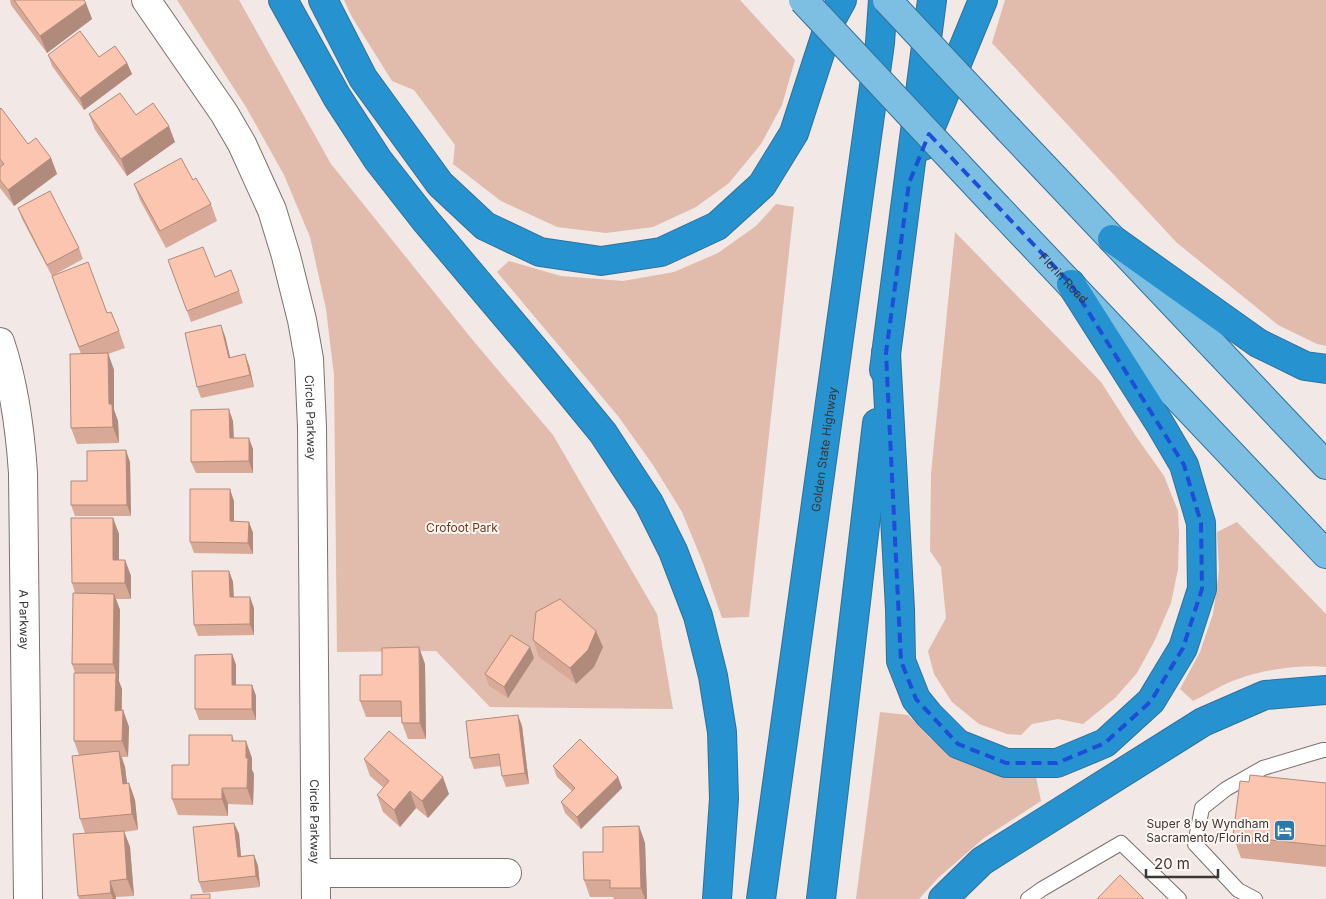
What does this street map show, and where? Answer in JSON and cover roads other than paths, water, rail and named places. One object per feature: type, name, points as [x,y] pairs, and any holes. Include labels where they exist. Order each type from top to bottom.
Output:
[{"type":"highway","points":[[283,0],[336,97],[378,160],[425,220],[603,433],[649,503],[673,551],[698,616],[713,676],[722,732],[724,799],[717,899]]},
{"type":"highway","points":[[323,0],[363,78],[440,184],[485,226],[540,252],[601,261],[661,252],[717,226],[762,185],[794,133],[830,22],[842,0]]},
{"type":"highway","name":"Golden State Highway","points":[[761,899],[885,0]]},
{"type":"highway","points":[[821,899],[869,487],[932,0]]},
{"type":"highway","points":[[909,182],[983,0]]},
{"type":"highway","points":[[1112,238],[1258,342],[1305,366],[1326,369]]},
{"type":"highway","points":[[886,354],[900,609],[901,661],[916,699],[958,744],[1006,763],[1057,763],[1105,743],[1151,701],[1184,648],[1202,589],[1202,523],[1184,465],[1072,284]]},
{"type":"highway","points":[[943,899],[982,860],[1203,722],[1265,694],[1326,690]]},
{"type":"main road","name":"Florin Road","points":[[803,0],[1326,554]]},
{"type":"main road","points":[[885,0],[1326,466]]},
{"type":"street","name":"Circle Parkway","points":[[146,0],[224,113],[242,144],[272,210],[302,320],[309,359],[312,428],[316,886],[507,873]]},
{"type":"street","name":"A Parkway","points":[[0,342],[13,388],[23,473],[28,899]]},
{"type":"lane","points":[[1255,899],[1238,890],[1195,844],[1202,808],[1226,789],[1263,768],[1326,750]]},
{"type":"lane","points":[[1028,899],[1121,843],[1179,899]]},
{"type":"place","name":"Super 8 by Wyndham Sacramento/Florin Rd","points":[[1285,830]]},
{"type":"park label","name":"Crofoot Park","points":[[462,527]]}]
